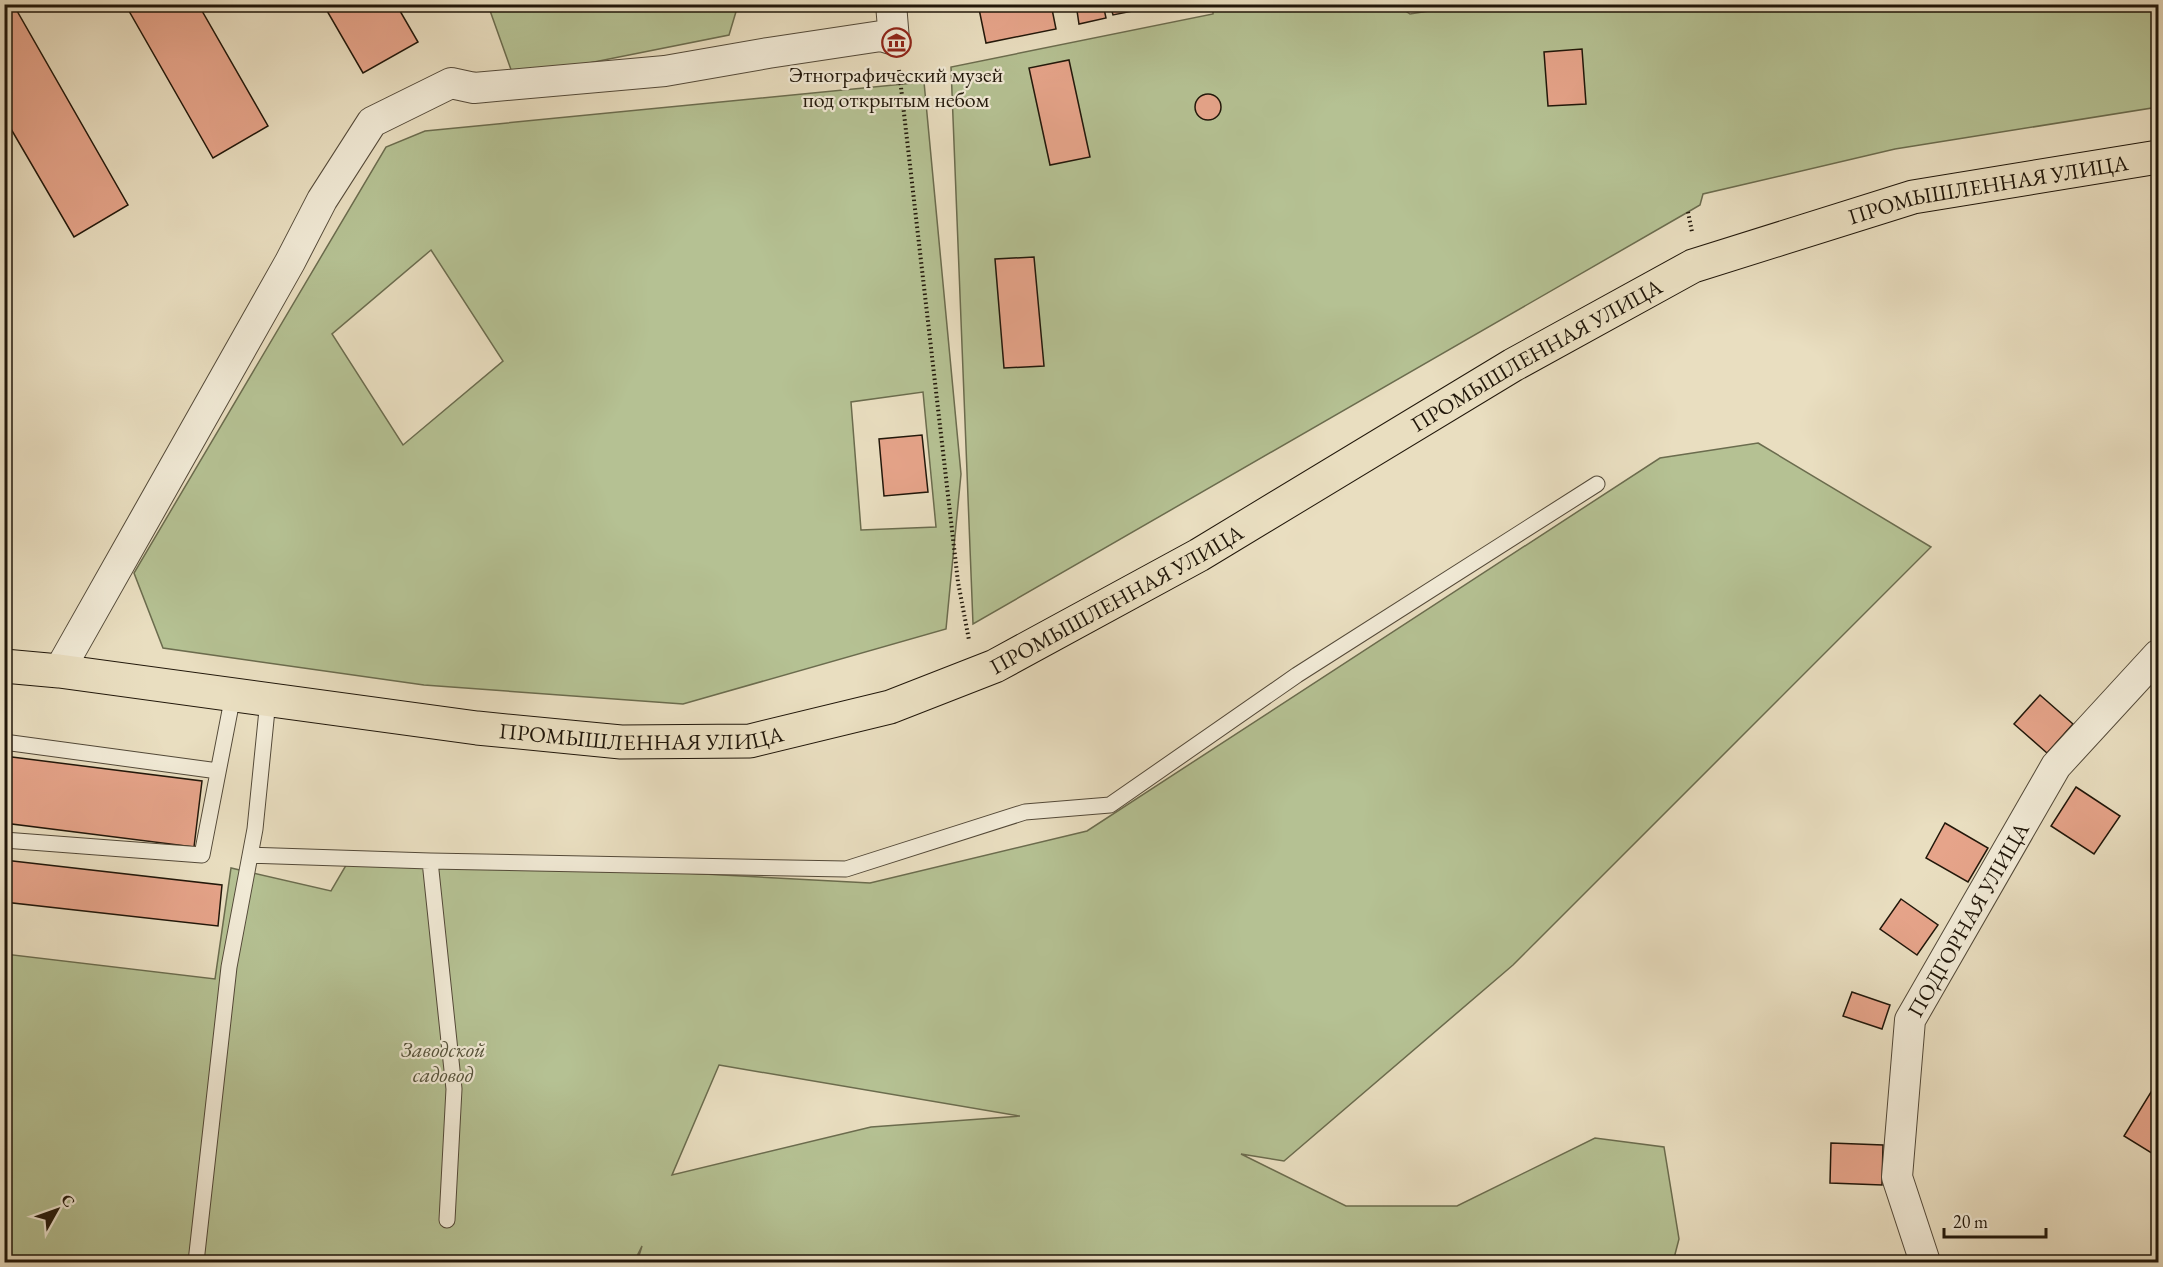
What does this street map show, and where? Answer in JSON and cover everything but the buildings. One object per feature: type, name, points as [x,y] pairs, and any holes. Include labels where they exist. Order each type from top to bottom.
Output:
[{"type":"main road","name":"ПРОМЫШЛЕННАЯ УЛИЦА","points":[[4,666],[59,671],[477,728],[621,742],[750,741],[891,707],[995,666],[1199,555],[1514,365],[1693,266],[1913,197],[2158,157]]},
{"type":"street","points":[[59,671],[284,272],[322,200],[372,122],[451,83],[474,88],[665,71],[768,52],[881,36],[894,40],[891,4]]},
{"type":"street","name":"ПОДГОРНАЯ УЛИЦА","points":[[1925,1263],[1898,1177],[1910,1020],[2056,766],[2158,655]]},
{"type":"lane","points":[[250,855],[846,869],[1024,812],[1110,805],[1297,675],[1597,484]]},
{"type":"lane","points":[[4,840],[202,855],[233,695]]},
{"type":"lane","points":[[196,1263],[229,967],[255,829],[268,700]]},
{"type":"lane","points":[[4,742],[219,771]]},
{"type":"lane","points":[[430,861],[454,1089],[447,1220]]},
{"type":"path","points":[[894,40],[904,105],[958,582],[975,673]]},
{"type":"path","points":[[1688,212],[1694,237]]},
{"type":"green space","points":[[1395,4],[1410,14],[1473,4],[2158,5],[2158,107],[1895,149],[1703,194],[1700,205],[973,624],[951,67],[1213,14],[1213,5]]},
{"type":"green space","points":[[488,5],[738,5],[729,35],[514,78]]},
{"type":"green space","points":[[924,82],[961,474],[946,629],[683,704],[424,685],[163,648],[134,573],[386,147],[425,131]],"holes":[[[431,250],[503,361],[403,445],[332,334]],[[923,392],[936,527],[861,530],[851,402]]]},
{"type":"green space","name":"Заводской садовод","points":[[1758,443],[1931,547],[1513,965],[1284,1161],[1241,1154],[1346,1206],[1457,1206],[1595,1138],[1664,1147],[1679,1239],[1673,1262],[637,1262],[642,1246],[634,1262],[5,1262],[5,954],[215,979],[231,868],[331,891],[352,855],[870,883],[1087,831],[1660,458]],"holes":[[[719,1065],[1020,1116],[871,1127],[672,1175]]]},
{"type":"place","name":"Этнографический музей под открытым небом","points":[[896,42]]}]
